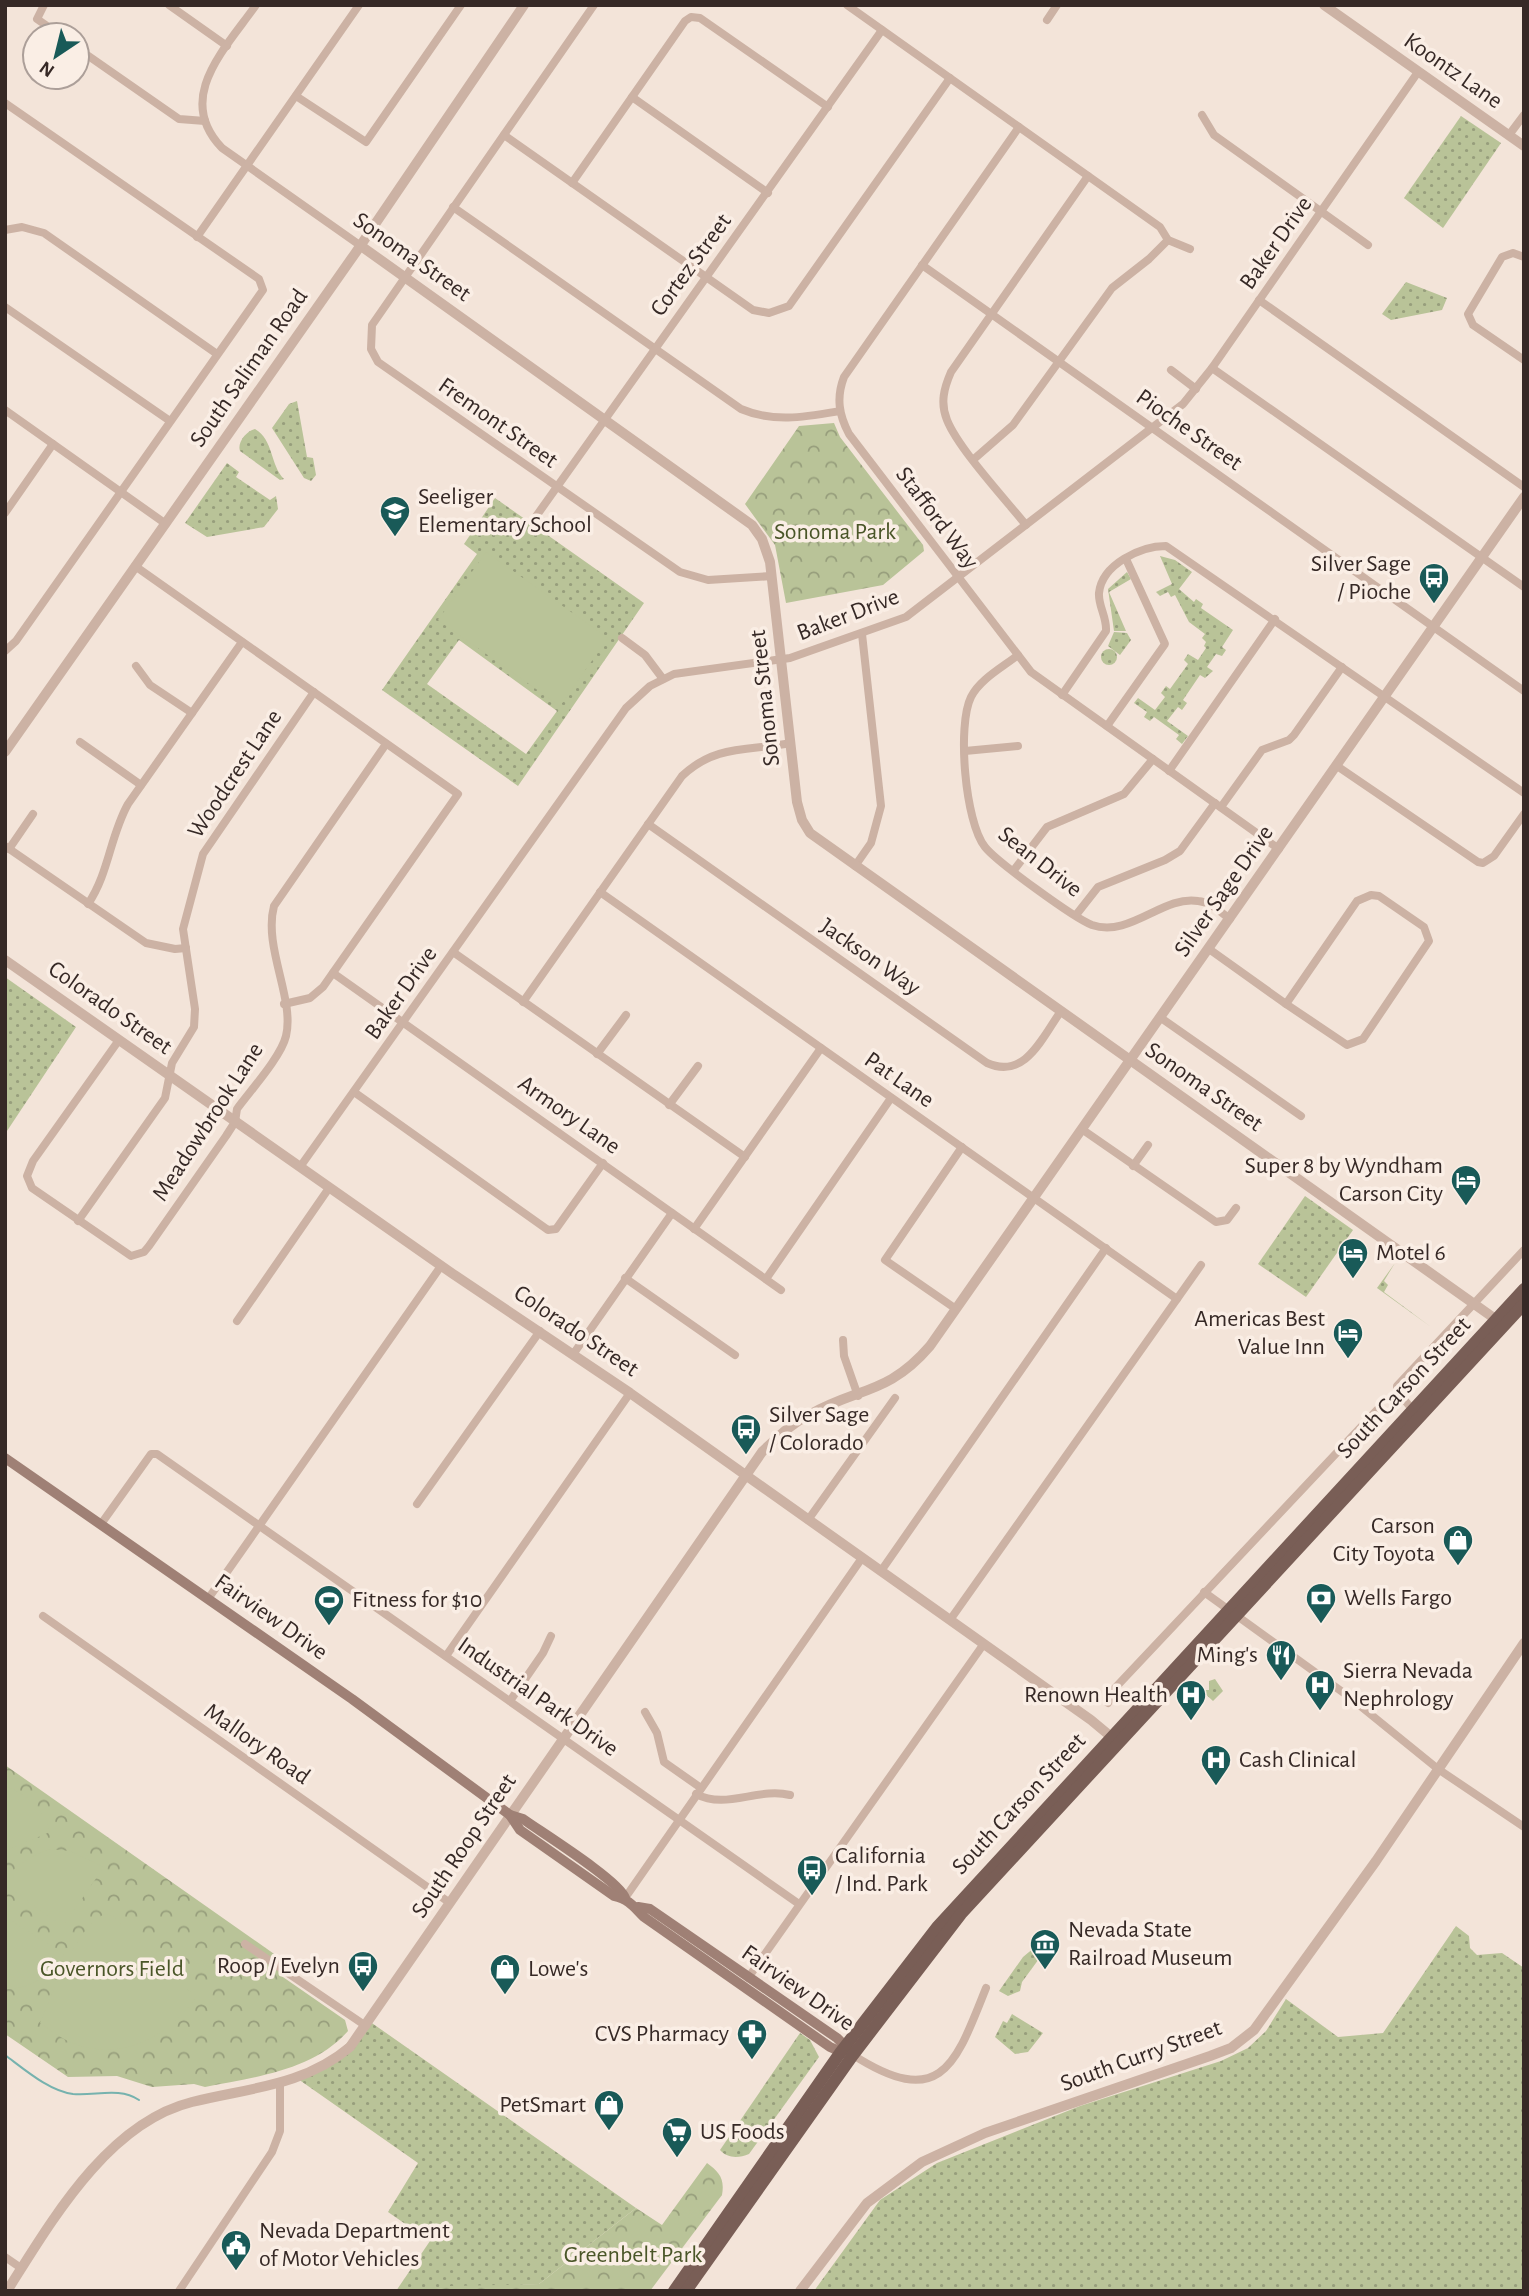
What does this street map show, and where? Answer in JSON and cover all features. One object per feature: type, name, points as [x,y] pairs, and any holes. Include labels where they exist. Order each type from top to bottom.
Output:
[{"type":"main road","name":"South Carson Street","points":[[671,2291],[684,2285],[846,2051],[961,1914],[1114,1740],[1500,1322],[1524,1289]]},
{"type":"main road","name":"South Carson Street","points":[[1500,1322],[1524,1304]]},
{"type":"main road","name":"Fairview Drive","points":[[5,1458],[510,1815],[523,1819],[606,1877],[619,1887],[625,1898],[638,1907],[644,1917],[846,2051]]},
{"type":"main road","name":"Fairview Drive","points":[[638,1907],[650,1909],[846,2051]]},
{"type":"street","points":[[39,21],[37,19],[44,5]]},
{"type":"street","points":[[169,5],[227,46]]},
{"type":"street","points":[[91,58],[179,119],[205,121],[202,90],[208,74],[256,5]]},
{"type":"street","points":[[197,237],[359,5]]},
{"type":"street","points":[[296,96],[366,142],[461,5]]},
{"type":"street","name":"South Saliman Road","points":[[5,752],[360,246],[524,5]]},
{"type":"street","points":[[405,277],[594,5]]},
{"type":"street","points":[[847,5],[1160,227],[1168,240],[1190,249]]},
{"type":"street","points":[[1047,20],[1057,5]]},
{"type":"street","name":"Koontz Lane","points":[[1329,7],[1524,146]]},
{"type":"street","points":[[572,183],[685,21],[697,16],[828,107]]},
{"type":"street","name":"Cortez Street","points":[[531,522],[882,30]]},
{"type":"street","name":"Baker Drive","points":[[300,1167],[626,708],[663,679],[696,669],[782,660],[906,617],[1153,428],[1196,389],[1212,368],[1418,72]]},
{"type":"street","points":[[504,135],[752,310],[769,313],[789,306],[950,78]]},
{"type":"street","points":[[632,97],[768,193]]},
{"type":"street","points":[[5,103],[259,279],[263,290],[16,641],[5,651]]},
{"type":"street","points":[[1202,115],[1214,135],[1368,245]]},
{"type":"street","points":[[1509,135],[1524,115]]},
{"type":"street","name":"Sonoma Street","points":[[205,121],[212,138],[247,166],[744,516],[762,538],[772,576],[802,820],[810,833],[1500,1322]]},
{"type":"street","points":[[453,207],[741,409],[758,417],[788,419],[840,411],[838,402],[844,377],[1019,127]]},
{"type":"street","points":[[1026,525],[947,420],[944,392],[951,372],[1088,176]]},
{"type":"street","points":[[5,230],[22,227],[44,233],[217,354]]},
{"type":"street","points":[[974,459],[1013,425],[1112,288],[1168,240]]},
{"type":"street","points":[[1524,257],[1510,253],[1502,257],[1470,306],[1468,317],[1473,325],[1524,360]]},
{"type":"street","name":"Pioche Street","points":[[922,265],[1524,691]]},
{"type":"street","name":"Fremont Street","points":[[405,277],[372,325],[369,336],[371,349],[378,362],[680,572],[708,580],[772,576]]},
{"type":"street","points":[[1259,300],[1524,487]]},
{"type":"street","points":[[5,307],[170,421]]},
{"type":"street","points":[[1212,368],[1524,587]]},
{"type":"street","points":[[1171,370],[1196,389]]},
{"type":"street","points":[[5,410],[166,524]]},
{"type":"street","name":"Stafford Way","points":[[840,411],[849,434],[1031,672],[1279,849]]},
{"type":"street","points":[[5,513],[53,444]]},
{"type":"street","name":"Silver Sage Drive","points":[[915,1363],[1083,1130],[1524,497]]},
{"type":"street","points":[[1062,695],[1104,636],[1107,622],[1100,600],[1104,577],[1126,559],[1150,546],[1166,546],[1524,793]]},
{"type":"street","points":[[1107,726],[1165,644],[1126,559]]},
{"type":"street","points":[[135,566],[458,794],[315,995],[284,1004]]},
{"type":"street","points":[[1169,771],[1275,620]]},
{"type":"street","points":[[855,866],[871,843],[881,806],[862,634]]},
{"type":"street","points":[[622,638],[645,655],[663,679]]},
{"type":"street","points":[[88,904],[101,884],[121,816],[242,642]]},
{"type":"street","name":"Sean Drive","points":[[1018,655],[979,686],[970,698],[965,717],[970,810],[984,847],[1076,915],[1097,926],[1118,927],[1191,900],[1207,903],[1230,919]]},
{"type":"street","points":[[136,666],[150,685],[192,713]]},
{"type":"street","points":[[1076,915],[1098,887],[1165,860],[1180,851],[1262,750],[1289,740],[1294,735],[1342,667]]},
{"type":"street","name":"Woodcrest Lane","points":[[78,1221],[165,1098],[172,1062],[191,1033],[196,1019],[184,922],[207,846],[314,692]]},
{"type":"street","points":[[80,742],[141,785]]},
{"type":"street","points":[[523,1002],[682,776],[706,757],[724,751],[791,743]]},
{"type":"street","name":"Meadowbrook Lane","points":[[78,1221],[124,1253],[139,1254],[149,1246],[235,1122],[237,1109],[286,1038],[284,1004],[271,928],[274,906],[386,744]]},
{"type":"street","points":[[965,751],[1018,746]]},
{"type":"street","points":[[1014,870],[1047,827],[1055,821],[1124,794],[1153,760]]},
{"type":"street","points":[[1337,765],[1473,860],[1483,863],[1494,856],[1524,814]]},
{"type":"street","points":[[33,814],[7,847],[146,943],[175,949],[186,948]]},
{"type":"street","name":"Jackson Way","points":[[648,824],[987,1063],[1006,1068],[1027,1060],[1060,1012]]},
{"type":"street","name":"Pat Lane","points":[[600,892],[1177,1299]]},
{"type":"street","points":[[1209,949],[1286,1003],[1342,1042],[1359,1043],[1427,947],[1428,934],[1424,928],[1379,896],[1364,896],[1286,1003]]},
{"type":"street","points":[[453,952],[745,1157]]},
{"type":"street","name":"Colorado Street","points":[[5,960],[441,1266],[573,1353],[950,1620],[1114,1740]]},
{"type":"street","name":"Armory Lane","points":[[333,973],[781,1290]]},
{"type":"street","points":[[597,1054],[626,1015]]},
{"type":"street","points":[[1161,1018],[1301,1116]]},
{"type":"street","points":[[78,1221],[32,1188],[27,1176],[33,1161],[119,1040]]},
{"type":"street","points":[[694,1229],[821,1048]]},
{"type":"street","points":[[669,1105],[698,1066]]},
{"type":"street","points":[[354,1093],[548,1230],[556,1229],[603,1163]]},
{"type":"street","points":[[766,1279],[891,1098]]},
{"type":"street","points":[[1083,1130],[1216,1222],[1227,1220],[1236,1208]]},
{"type":"street","points":[[1133,1166],[1148,1145]]},
{"type":"street","points":[[956,1309],[885,1260],[962,1147]]},
{"type":"street","points":[[237,1321],[329,1188]]},
{"type":"street","points":[[573,1353],[672,1213]]},
{"type":"street","points":[[881,1571],[1106,1248]]},
{"type":"street","points":[[1415,1414],[1397,1391],[1397,1386],[1524,1250]]},
{"type":"street","points":[[950,1620],[1201,1265]]},
{"type":"street","points":[[208,1599],[261,1527],[441,1266]]},
{"type":"street","points":[[625,1278],[735,1355]]},
{"type":"street","points":[[417,1504],[540,1331]]},
{"type":"street","points":[[843,1340],[844,1356],[859,1396]]},
{"type":"street","name":"South Roop Street","points":[[6,2291],[88,2174],[129,2133],[162,2113],[194,2101],[280,2084],[323,2067],[350,2047],[762,1452],[793,1423],[900,1376],[915,1363]]},
{"type":"street","points":[[446,1656],[629,1393]]},
{"type":"street","points":[[808,1520],[895,1398]]},
{"type":"street","points":[[1108,1703],[1115,1688],[1377,1410]]},
{"type":"street","name":"Industrial Park Drive","points":[[101,1524],[136,1473],[153,1454],[799,1904]]},
{"type":"street","points":[[625,1898],[862,1558]]},
{"type":"street","points":[[1204,1592],[1348,1696],[1438,1769],[1524,1826]]},
{"type":"street","name":"Mallory Road","points":[[43,1616],[450,1903]]},
{"type":"street","points":[[510,1701],[543,1653],[551,1636]]},
{"type":"street","name":"South Curry Street","points":[[800,2291],[867,2203],[922,2162],[985,2133],[1210,2056],[1241,2042],[1254,2030],[1376,1861],[1438,1769],[1520,1658],[1524,1643]]},
{"type":"street","points":[[748,1978],[983,1645]]},
{"type":"street","points":[[645,1712],[657,1733],[664,1762],[699,1791],[718,1801],[767,1793],[790,1795]]},
{"type":"street","points":[[245,1944],[366,2026]]},
{"type":"street","points":[[846,2051],[877,2071],[905,2080],[925,2078],[943,2070],[962,2049],[986,1988]]},
{"type":"street","points":[[179,2291],[272,2151],[280,2131],[280,2084]]},
{"type":"street","points":[[5,2257],[22,2268]]},
{"type":"green space","points":[[1461,116],[1501,143],[1443,228],[1404,198]]},
{"type":"green space","points":[[1406,282],[1447,298],[1442,310],[1391,320],[1382,314]]},
{"type":"green space","points":[[297,401],[307,457],[313,458],[316,475],[311,481],[304,478],[272,428],[289,404]]},
{"type":"green space","name":"Sonoma Park","points":[[834,423],[840,437],[923,545],[924,551],[883,585],[786,603],[775,545],[745,504],[799,426]]},
{"type":"green space","points":[[255,429],[266,439],[276,467],[284,479],[280,480],[240,451],[243,438]]},
{"type":"green space","points":[[227,463],[239,472],[236,477],[270,500],[276,496],[278,509],[264,527],[207,537],[185,523]]},
{"type":"green space","points":[[495,498],[644,603],[518,786],[382,690],[477,554],[464,544]],"holes":[[[459,640],[557,711],[526,754],[427,684]]]},
{"type":"green space","points":[[486,552],[608,638],[560,706],[438,620]]},
{"type":"green space","points":[[1160,556],[1175,560],[1192,572],[1179,589],[1194,602],[1196,599],[1203,604],[1201,608],[1233,630],[1222,647],[1226,650],[1222,656],[1216,654],[1207,667],[1213,671],[1205,678],[1200,675],[1183,700],[1187,703],[1182,710],[1178,707],[1167,721],[1188,736],[1182,744],[1176,739],[1179,735],[1154,717],[1150,721],[1144,717],[1147,712],[1134,703],[1138,698],[1155,710],[1165,697],[1161,693],[1166,686],[1170,689],[1188,664],[1184,660],[1188,654],[1198,660],[1206,648],[1206,642],[1202,638],[1205,634],[1189,622],[1175,595],[1171,597],[1168,592],[1160,596],[1156,592],[1172,584]]},
{"type":"green space","points":[[1127,572],[1131,579],[1109,592],[1126,631],[1114,631],[1108,589]]},
{"type":"green space","points":[[1114,632],[1127,633],[1131,640],[1120,655],[1108,646]]},
{"type":"green space","points":[[1109,649],[1115,651],[1115,663],[1109,665],[1103,663],[1101,657],[1103,651]]},
{"type":"green space","points":[[5,977],[76,1027],[5,1134]]},
{"type":"green space","points":[[1305,1196],[1353,1230],[1306,1297],[1258,1264]]},
{"type":"green space","points":[[1395,1263],[1384,1281],[1388,1285],[1384,1292],[1431,1327],[1377,1288]]},
{"type":"green space","points":[[1215,1679],[1223,1691],[1213,1701],[1201,1690],[1209,1690],[1209,1681]]},
{"type":"green space","name":"Governors Field","points":[[5,1765],[287,1963],[280,1975],[345,2020],[348,2031],[318,2055],[300,2064],[205,2087],[194,2084],[152,2087],[117,2076],[68,2077],[5,2034]]},
{"type":"green space","points":[[5,1786],[34,1803],[50,1832],[5,1851]]},
{"type":"green space","points":[[50,1849],[70,1851],[104,1867],[65,1923],[58,1923],[5,1885],[17,1867],[29,1858]]},
{"type":"green space","points":[[105,1914],[114,1917],[196,1997],[185,2011],[158,2034],[126,2048],[109,2050],[73,2043],[40,2023],[75,1946],[94,1921]]},
{"type":"green space","points":[[7,1918],[64,1954],[39,1980],[14,1989],[5,1989]]},
{"type":"green space","points":[[1456,1926],[1469,1936],[1470,1948],[1477,1955],[1502,1953],[1524,1968],[1524,2291],[814,2291],[880,2200],[937,2163],[1080,2106],[1221,2061],[1248,2048],[1266,2031],[1286,1999],[1338,2037],[1383,2033]]},
{"type":"green space","points":[[1053,1932],[1055,1937],[1022,1982],[1020,1991],[1008,1996],[999,1991],[1023,1957]]},
{"type":"green space","points":[[1012,2014],[1043,2033],[1028,2052],[1015,2054],[995,2037],[1003,2021],[1007,2023]]},
{"type":"green space","points":[[369,2021],[636,2208],[539,2284],[396,2291],[430,2241],[388,2212],[418,2163],[298,2079],[323,2067]]},
{"type":"green space","points":[[800,2033],[810,2040],[819,2057],[749,2154],[734,2157],[726,2155],[720,2150]]},
{"type":"green space","name":"Greenbelt Park","points":[[707,2163],[720,2176],[723,2184],[722,2195],[650,2291],[431,2291],[450,2286],[539,2284],[636,2208],[662,2225]]},
{"type":"waterway","points":[[5,2055],[55,2089],[73,2094],[123,2094],[139,2100]]},
{"type":"place","name":"Seeliger Elementary School","points":[[395,538]]},
{"type":"place","name":"Silver Sage / Pioche","points":[[1434,605]]},
{"type":"place","name":"Super 8 by Wyndham Carson City","points":[[1466,1207]]},
{"type":"place","name":"Motel 6","points":[[1353,1280]]},
{"type":"place","name":"Americas Best Value Inn","points":[[1348,1360]]},
{"type":"place","name":"Silver Sage / Colorado","points":[[746,1456]]},
{"type":"place","name":"Carson City Toyota","points":[[1458,1567]]},
{"type":"place","name":"Wells Fargo","points":[[1321,1625]]},
{"type":"place","name":"Fitness for $10","points":[[329,1627]]},
{"type":"place","name":"Ming's","points":[[1281,1682]]},
{"type":"place","name":"Sierra Nevada Nephrology","points":[[1320,1712]]},
{"type":"place","name":"Renown Health","points":[[1191,1722]]},
{"type":"place","name":"Cash Clinical","points":[[1216,1787]]},
{"type":"place","name":"California / Ind. Park","points":[[812,1897]]},
{"type":"place","name":"Nevada State Railroad Museum","points":[[1045,1971]]},
{"type":"place","name":"Roop / Evelyn","points":[[363,1993]]},
{"type":"place","name":"Lowe's","points":[[505,1996]]},
{"type":"place","name":"CVS Pharmacy","points":[[752,2061]]},
{"type":"place","name":"PetSmart","points":[[609,2132]]},
{"type":"place","name":"US Foods","points":[[677,2159]]},
{"type":"place","name":"Nevada Department of Motor Vehicles","points":[[236,2272]]}]
